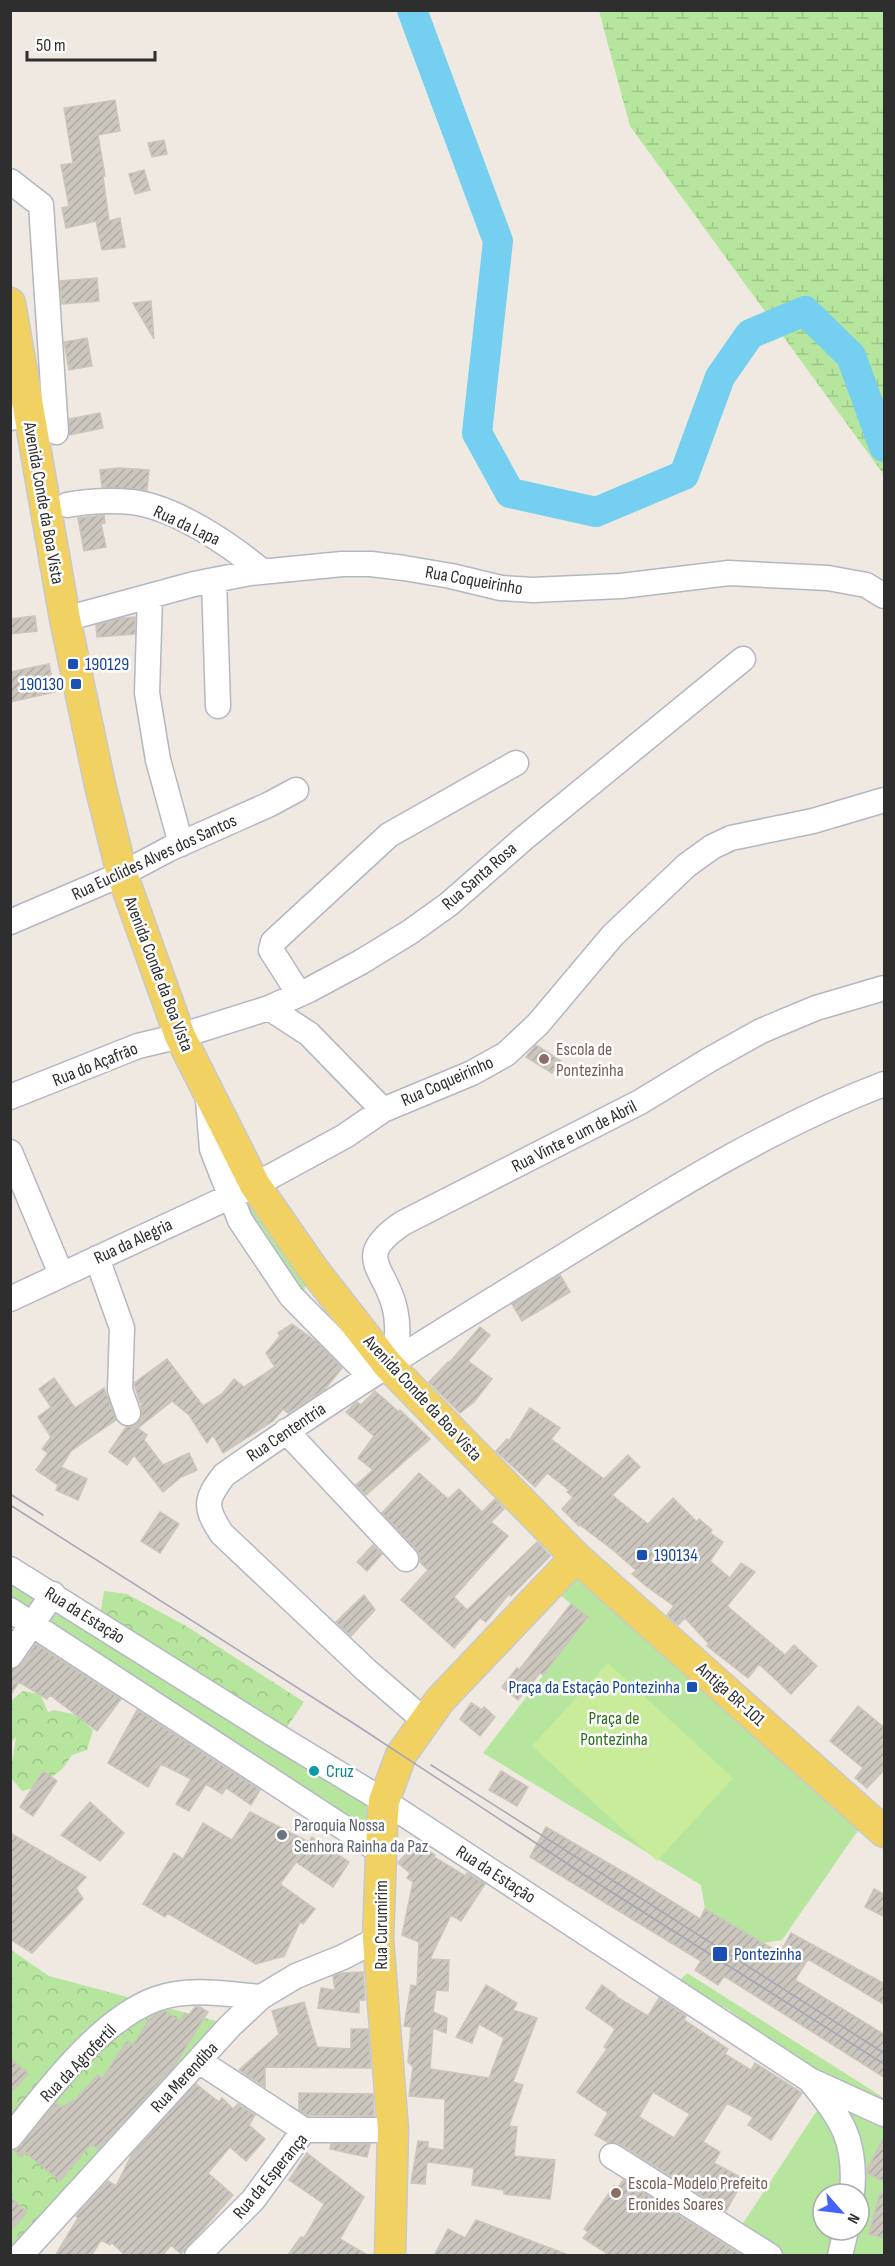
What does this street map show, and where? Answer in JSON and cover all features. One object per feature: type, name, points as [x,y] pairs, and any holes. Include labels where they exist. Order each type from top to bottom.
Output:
[{"type":"main road","name":"Avenida Conde da Boa Vista","points":[[10,303],[19,416],[47,510],[65,619],[100,785],[122,874],[180,1036],[207,1089],[242,1191],[326,1286],[385,1367],[576,1557]]},
{"type":"main road","name":"Rua Curumirim","points":[[384,2251],[393,2130],[378,1939],[384,1801],[401,1755],[440,1700],[576,1557]]},
{"type":"main road","name":"Antiga BR-101","points":[[576,1557],[885,1833]]},
{"type":"street","points":[[10,181],[41,205],[56,432]]},
{"type":"street","name":"Rua da Lapa","points":[[68,505],[97,500],[135,502],[172,514],[231,546],[262,571]]},
{"type":"street","name":"Rua Coqueirinho","points":[[65,619],[214,580],[262,571],[291,567],[370,564],[451,576],[501,588],[533,590],[621,585],[729,573],[828,578],[866,585],[885,596]]},
{"type":"street","points":[[214,580],[219,706]]},
{"type":"street","points":[[150,596],[147,693],[158,760],[181,844]]},
{"type":"street","name":"Rua Santa Rosa","points":[[180,1036],[269,1008],[390,944],[449,904],[523,839],[743,659]]},
{"type":"street","points":[[299,994],[271,950],[273,942],[389,835],[516,763]]},
{"type":"street","name":"Rua Euclides Alves dos Santos","points":[[10,922],[122,874],[296,790]]},
{"type":"street","name":"Rua Coqueirinho","points":[[242,1191],[345,1136],[383,1110],[472,1073],[506,1054],[522,1041],[550,1011],[613,935],[687,865],[712,847],[731,838],[813,820],[883,798]]},
{"type":"street","name":"Rua Vinte e um de Abril","points":[[385,1367],[398,1338],[395,1307],[378,1270],[375,1254],[380,1241],[390,1231],[640,1102],[761,1031],[816,1008],[885,988]]},
{"type":"street","points":[[269,1008],[309,1034],[383,1110]]},
{"type":"street","name":"Rua do Açafrão","points":[[10,1098],[138,1046],[180,1036]]},
{"type":"street","name":"Rua Cententria","points":[[425,1721],[366,1670],[222,1534],[210,1516],[207,1504],[213,1490],[224,1475],[286,1431],[385,1367],[697,1175],[838,1101],[885,1084]]},
{"type":"street","points":[[10,1152],[61,1274]]},
{"type":"street","points":[[242,1191],[240,1220],[291,1296],[385,1367]]},
{"type":"street","name":"Rua da Alegria","points":[[10,1299],[242,1191]]},
{"type":"street","points":[[97,1258],[122,1328],[120,1390],[128,1413]]},
{"type":"street","points":[[300,1305],[326,1286]]},
{"type":"street","points":[[286,1431],[406,1559]]},
{"type":"street","name":"Rua da Estação","points":[[10,1569],[384,1801],[810,2080],[838,2116],[849,2141],[853,2182]]},
{"type":"street","points":[[10,1656],[53,1594]]},
{"type":"street","points":[[10,1610],[381,1852]]},
{"type":"street","points":[[252,1766],[275,1735]]},
{"type":"street","name":"Rua Merendiba","points":[[25,2254],[199,2061],[261,1997],[296,1976],[343,1957],[378,1939]]},
{"type":"street","name":"Rua da Agrofertil","points":[[10,2137],[62,2074],[104,2032],[131,2011],[157,1998],[195,1992],[261,1997]]},
{"type":"street","points":[[199,2061],[304,2130]]},
{"type":"street","points":[[810,2080],[885,2114]]},
{"type":"street","name":"Rua da Esperança","points":[[197,2256],[253,2200],[304,2130],[393,2130]]},
{"type":"street","points":[[612,2156],[770,2256]]},
{"type":"green space","points":[[599,11],[884,11],[884,475],[630,126]]},
{"type":"green space","points":[[249,1200],[306,1285],[304,1290],[300,1291],[242,1205]]},
{"type":"green space","name":"Praça de Pontezinha","points":[[576,1575],[859,1829],[782,1940],[763,1943],[705,1909],[701,1885],[483,1753],[588,1618],[559,1594]]},
{"type":"green space","points":[[10,1576],[371,1803],[365,1840],[11,1602]]},
{"type":"green space","points":[[104,1591],[127,1594],[186,1626],[304,1702],[285,1730],[100,1617]]},
{"type":"green space","points":[[608,1663],[733,1778],[657,1861],[532,1746]]},
{"type":"green space","points":[[23,1691],[40,1694],[48,1712],[54,1710],[77,1715],[93,1730],[87,1750],[72,1755],[63,1768],[41,1786],[22,1791],[11,1778],[16,1737],[11,1743],[11,1701]]},
{"type":"green space","points":[[10,1949],[49,1976],[231,2025],[10,2255]]},
{"type":"green space","points":[[687,1973],[884,2098],[884,2255],[847,2255],[851,2242],[871,2242],[871,2182],[865,2182],[856,2130],[845,2102],[818,2077],[728,2009],[678,1982]]},
{"type":"green space","points":[[820,2106],[844,2150],[843,2182],[811,2182],[811,2242],[831,2242],[827,2255],[785,2255],[740,2228]]},
{"type":"building","points":[[115,100],[120,131],[98,135],[109,221],[120,218],[125,247],[102,250],[96,221],[66,228],[62,208],[69,206],[61,165],[73,163],[64,108]]},
{"type":"building","points":[[164,140],[167,154],[152,157],[148,143]]},
{"type":"building","points":[[144,170],[150,190],[135,194],[129,174]]},
{"type":"building","points":[[97,278],[99,301],[62,304],[60,281]]},
{"type":"building","points":[[151,301],[154,339],[133,303]]},
{"type":"building","points":[[87,338],[92,366],[69,370],[64,342]]},
{"type":"building","points":[[100,413],[103,428],[69,435],[69,419]]},
{"type":"building","points":[[119,468],[149,470],[147,490],[102,487],[100,470]]},
{"type":"building","points":[[104,515],[105,523],[101,524],[106,547],[84,551],[78,518]]},
{"type":"building","points":[[35,616],[37,631],[10,634],[10,619]]},
{"type":"building","points":[[135,617],[135,634],[97,637],[96,625]]},
{"type":"building","points":[[49,664],[55,692],[10,702],[10,672]]},
{"type":"building","name":"Escola de Pontezinha","points":[[536,1045],[561,1061],[552,1073],[526,1057]]},
{"type":"building","points":[[560,1275],[570,1292],[522,1321],[512,1304]]},
{"type":"building","points":[[292,1324],[317,1342],[342,1368],[325,1389],[288,1413],[283,1409],[273,1421],[223,1453],[213,1435],[207,1443],[189,1415],[172,1401],[138,1428],[147,1435],[144,1440],[163,1465],[189,1453],[197,1470],[181,1477],[163,1492],[134,1455],[127,1465],[109,1452],[126,1427],[138,1423],[142,1416],[141,1406],[145,1400],[140,1403],[134,1383],[167,1359],[203,1406],[222,1394],[234,1379],[244,1387],[275,1367],[266,1353],[280,1336],[278,1333]]},
{"type":"building","points":[[480,1327],[490,1335],[468,1361],[492,1379],[474,1402],[460,1413],[429,1382]]},
{"type":"building","points":[[54,1378],[75,1408],[104,1388],[116,1420],[71,1451],[61,1467],[87,1479],[78,1500],[56,1490],[58,1485],[36,1470],[48,1453],[42,1449],[51,1437],[38,1417],[51,1407],[39,1389]]},
{"type":"building","points":[[375,1391],[399,1412],[400,1410],[430,1439],[366,1495],[356,1485],[373,1470],[358,1458],[374,1436],[346,1412],[357,1402],[361,1405]]},
{"type":"building","points":[[530,1408],[560,1428],[551,1439],[604,1479],[628,1455],[640,1467],[612,1495],[648,1524],[673,1498],[697,1522],[699,1519],[712,1530],[710,1533],[723,1542],[710,1561],[730,1578],[741,1563],[755,1572],[727,1606],[785,1655],[794,1645],[817,1666],[791,1694],[759,1664],[748,1678],[707,1646],[709,1644],[685,1618],[678,1625],[667,1615],[674,1606],[632,1574],[636,1570],[579,1526],[562,1509],[573,1497],[567,1492],[569,1490],[547,1473],[535,1487],[496,1451],[507,1439],[509,1441]]},
{"type":"building","points":[[419,1473],[448,1499],[459,1489],[482,1512],[495,1499],[504,1509],[491,1522],[508,1536],[454,1597],[467,1610],[537,1542],[550,1556],[511,1596],[509,1594],[486,1622],[480,1618],[454,1648],[401,1600],[428,1570],[420,1562],[420,1555],[416,1549],[382,1513]]},
{"type":"building","points":[[160,1512],[179,1524],[160,1553],[141,1541]]},
{"type":"building","points":[[373,1545],[382,1554],[367,1571],[357,1562]]},
{"type":"building","points":[[364,1595],[375,1610],[351,1636],[336,1622]]},
{"type":"building","points":[[571,1604],[588,1617],[543,1675],[540,1673],[518,1700],[502,1687],[517,1668],[519,1670]]},
{"type":"building","points":[[36,1644],[121,1699],[97,1731],[50,1695],[47,1699],[19,1682],[10,1696],[10,1670],[21,1665]]},
{"type":"building","points":[[471,1703],[482,1710],[484,1707],[495,1717],[480,1736],[460,1719]]},
{"type":"building","points":[[858,1706],[885,1728],[885,1769],[867,1788],[855,1778],[863,1768],[830,1741]]},
{"type":"building","points":[[137,1710],[260,1790],[251,1805],[226,1788],[222,1794],[206,1784],[189,1811],[176,1804],[191,1779],[161,1764],[148,1787],[108,1763]]},
{"type":"building","points":[[43,1771],[57,1781],[33,1816],[20,1807]]},
{"type":"building","points":[[501,1771],[528,1787],[517,1806],[489,1790]]},
{"type":"building","points":[[90,1802],[124,1833],[100,1861],[61,1835]]},
{"type":"building","points":[[250,1812],[309,1842],[312,1837],[349,1862],[333,1887],[296,1862],[280,1884],[315,1909],[303,1924],[300,1922],[284,1956],[256,1964],[167,1913],[165,1917],[143,1904],[174,1853],[183,1859],[203,1823],[232,1840]]},
{"type":"building","points":[[546,1827],[700,1919],[705,1909],[780,1953],[791,1933],[885,1984],[885,2005],[808,1959],[795,1980],[885,2035],[885,2078],[724,1976],[718,1985],[695,1970],[701,1961],[530,1857]]},
{"type":"building","points":[[10,1833],[86,1877],[76,1888],[83,1899],[32,1953],[10,1939]]},
{"type":"building","points":[[416,1842],[435,1855],[434,1857],[465,1876],[467,1873],[485,1884],[461,1921],[451,1915],[430,1959],[449,1960],[448,1991],[436,1990],[433,2012],[447,2018],[446,2033],[433,2028],[430,2069],[489,2078],[504,2038],[479,2024],[472,2043],[456,2037],[486,1985],[517,2003],[513,2010],[537,2018],[513,2082],[523,2085],[509,2126],[517,2127],[514,2156],[555,2160],[550,2199],[504,2194],[504,2190],[472,2185],[474,2168],[427,2162],[425,2184],[411,2183],[418,2141],[428,2142],[428,2148],[444,2150],[445,2099],[409,2096],[413,2067],[408,2062],[411,2027],[404,2026],[411,1985],[417,1986],[419,1942],[402,1935],[413,1882],[407,1878],[410,1873],[398,1863]]},
{"type":"building","points":[[874,1889],[885,1895],[885,1917],[865,1907]]},
{"type":"building","points":[[363,1972],[365,2000],[359,2000],[359,2013],[318,2008],[321,1988],[335,1990],[333,1976],[341,1973]]},
{"type":"building","points":[[602,1985],[615,1996],[648,2016],[659,1998],[686,2016],[684,2020],[728,2049],[725,2054],[751,2070],[755,2063],[802,2093],[771,2140],[748,2125],[753,2117],[727,2103],[703,2142],[720,2152],[714,2163],[744,2179],[726,2211],[620,2144],[609,2143],[595,2135],[608,2113],[577,2092],[607,2049],[604,2047],[615,2029],[586,2008]],"holes":[[[653,2092],[690,2114],[674,2138],[639,2117]]]},
{"type":"building","points":[[304,2002],[317,2047],[351,2049],[351,2029],[368,2029],[371,2068],[265,2067],[265,2087],[239,2070],[279,2034],[272,2011]]},
{"type":"building","points":[[195,2007],[208,2012],[174,2066],[99,2148],[90,2145],[60,2181],[25,2152],[22,2157],[14,2150],[21,2146],[56,2103],[61,2107],[75,2100],[98,2075],[102,2079],[127,2041],[133,2045],[150,2018],[165,2011],[180,2021],[185,2013],[189,2015]]},
{"type":"building","points":[[10,2058],[28,2074],[10,2093]]},
{"type":"building","points":[[196,2084],[219,2102],[222,2098],[233,2109],[238,2104],[255,2115],[249,2125],[265,2139],[246,2161],[230,2147],[208,2173],[233,2195],[181,2254],[171,2245],[162,2256],[126,2256],[111,2242],[110,2245],[101,2240],[91,2256],[55,2256],[78,2218],[76,2216],[108,2181],[116,2186],[132,2154]]},
{"type":"building","points":[[299,2093],[373,2094],[374,2116],[307,2115],[299,2110]]},
{"type":"building","points":[[885,2135],[885,2182],[867,2173],[867,2170]]},
{"type":"building","points":[[331,2144],[370,2144],[367,2157],[330,2149]]},
{"type":"building","points":[[307,2153],[364,2197],[340,2239],[369,2256],[287,2256],[301,2237],[304,2238],[324,2204],[289,2180]]},
{"type":"building","name":"Escola-Modelo Prefeito Eronides Soares","points":[[623,2180],[743,2256],[611,2256],[583,2238],[588,2232],[584,2229],[614,2186],[618,2188]]},
{"type":"building","points":[[880,2193],[885,2194],[885,2238],[871,2234]]},
{"type":"building","points":[[10,2197],[27,2212],[10,2231]]},
{"type":"building","points":[[476,2220],[566,2254],[566,2256],[434,2256],[448,2229],[465,2238]]},
{"type":"waterway","points":[[412,10],[498,241],[477,433],[510,493],[596,512],[684,475],[720,377],[750,334],[805,311],[851,356],[884,447]]},
{"type":"tram line","points":[[10,1494],[43,1515]]},
{"type":"tram line","points":[[10,1505],[353,1723],[583,1874],[884,2064]]},
{"type":"tram line","points":[[431,1765],[884,2053]]},
{"type":"place","name":"190129","points":[[73,664]]},
{"type":"place","name":"190130","points":[[76,684]]},
{"type":"place","name":"Escola de Pontezinha","points":[[544,1059]]},
{"type":"place","name":"190134","points":[[642,1555]]},
{"type":"place","name":"Praça da Estação Pontezinha","points":[[692,1687]]},
{"type":"place","name":"Cruz","points":[[314,1771]]},
{"type":"place","name":"Paroquia Nossa Senhora Rainha da Paz","points":[[282,1835]]},
{"type":"place","name":"Pontezinha","points":[[720,1954]]},
{"type":"place","name":"Escola-Modelo Prefeito Eronides Soares","points":[[616,2193]]}]
